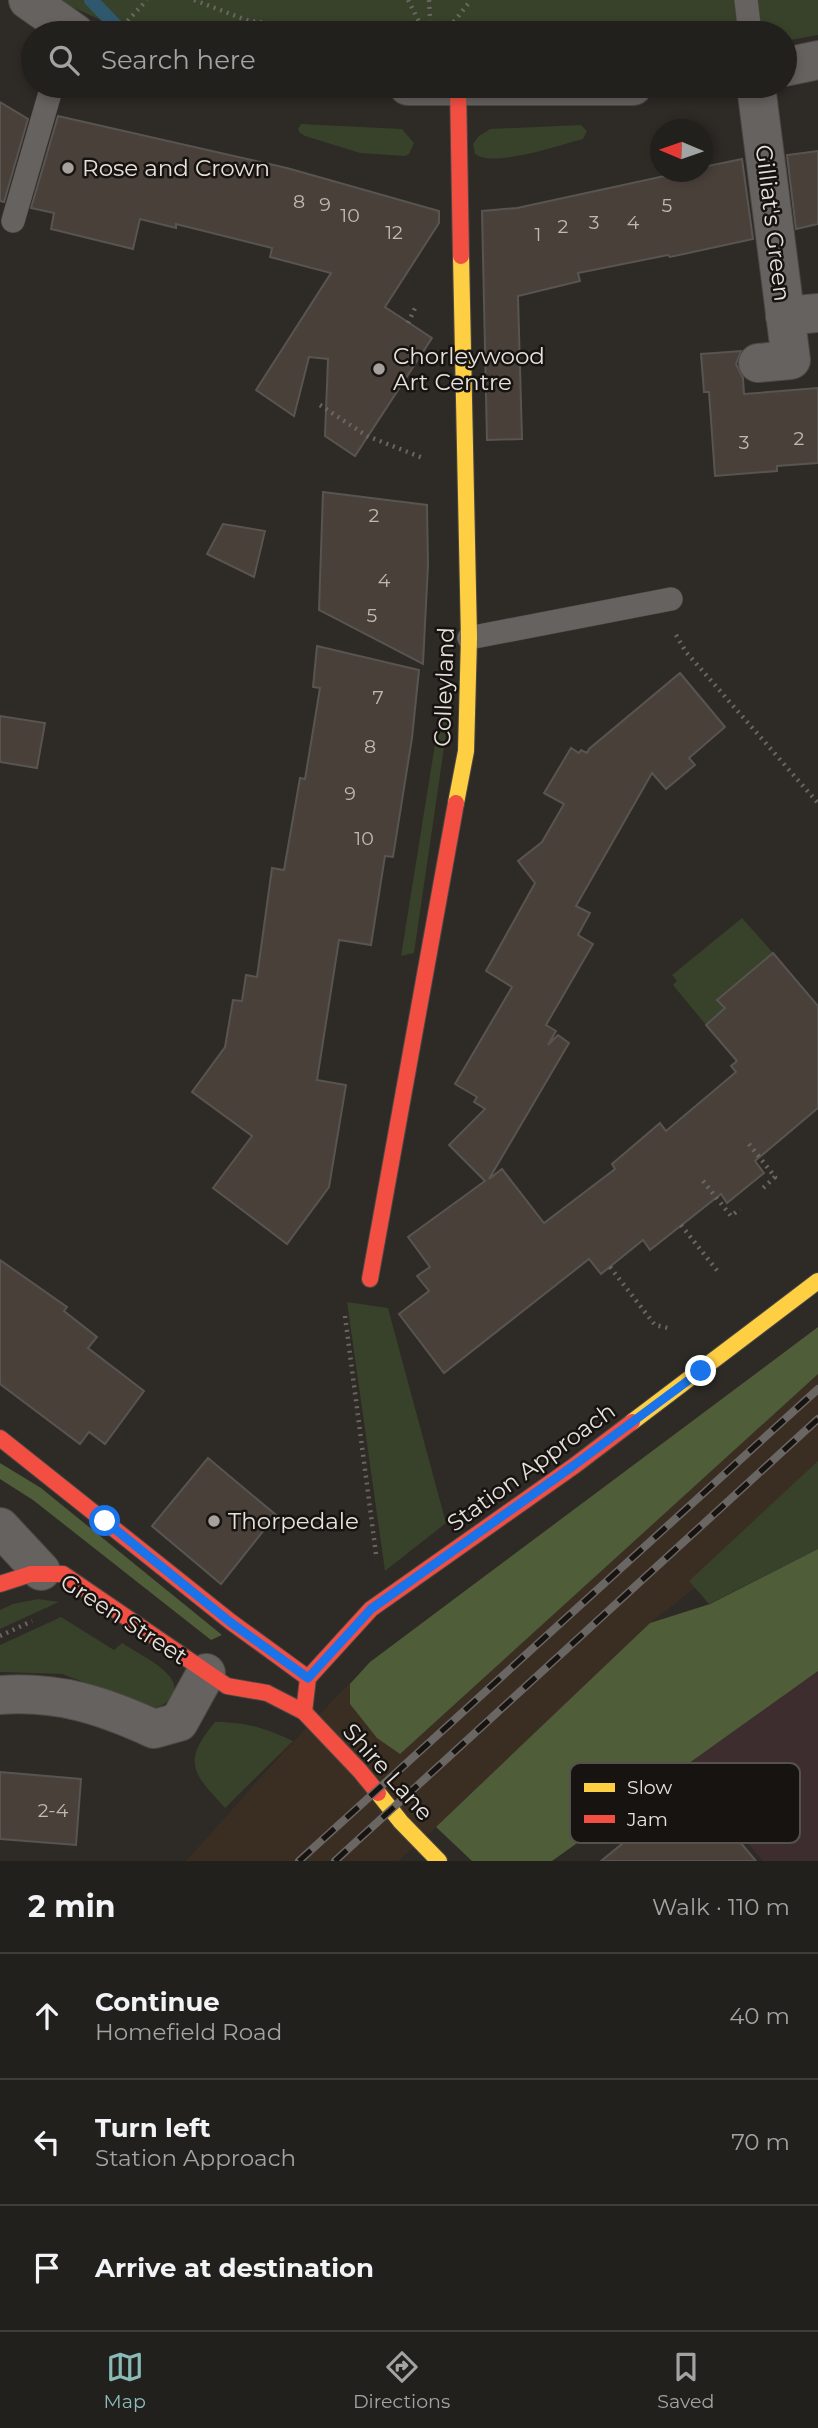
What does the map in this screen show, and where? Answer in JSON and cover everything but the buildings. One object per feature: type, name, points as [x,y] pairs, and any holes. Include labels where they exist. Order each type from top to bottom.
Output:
[{"type":"street","points":[[28,0],[55,21]]},
{"type":"street","points":[[797,64],[818,60]]},
{"type":"street","name":"Colleyland","points":[[370,1279],[466,751],[470,638],[458,98]]},
{"type":"street","name":"Gilliat's Green","points":[[758,98],[801,314],[775,362]]},
{"type":"street","name":"Station Approach","points":[[308,1678],[371,1609],[584,1458],[818,1281]]},
{"type":"street","points":[[0,1438],[230,1622],[308,1678],[304,1712]]},
{"type":"street","points":[[0,1527],[41,1572]]},
{"type":"street","name":"Green Street","points":[[0,1584],[16,1577],[41,1572],[63,1574],[206,1674],[228,1686],[267,1693],[304,1712]]},
{"type":"street","name":"Green Street","points":[[0,1695],[29,1693],[76,1700],[114,1710],[154,1729],[179,1722],[206,1674]]},
{"type":"street","name":"Shire Lane","points":[[304,1712],[439,1861]]},
{"type":"lane","points":[[746,0],[749,21]]},
{"type":"lane","points":[[13,221],[49,98]]},
{"type":"lane","points":[[470,638],[671,599]]},
{"type":"path","points":[[126,21],[147,0]]},
{"type":"path","points":[[194,0],[249,21]]},
{"type":"path","points":[[408,0],[419,21]]},
{"type":"path","points":[[429,0],[430,21]]},
{"type":"path","points":[[454,21],[471,0]]},
{"type":"path","points":[[320,405],[367,436],[428,460],[466,463]]},
{"type":"path","points":[[676,634],[686,652],[818,803]]},
{"type":"path","points":[[749,1144],[775,1177],[762,1189]]},
{"type":"path","points":[[703,1181],[731,1216],[740,1209]]},
{"type":"path","points":[[681,1225],[719,1273]]},
{"type":"path","points":[[610,1267],[655,1325],[668,1328]]},
{"type":"path","points":[[370,1279],[345,1314],[377,1566]]},
{"type":"shaded area","points":[[818,1327],[818,1549],[695,1588],[650,1623],[463,1804],[398,1861],[186,1861],[289,1746],[370,1662]]},
{"type":"shaded area","points":[[818,1671],[818,1861],[763,1861],[748,1843],[800,1843],[800,1763],[686,1763]]},
{"type":"green space","points":[[57,0],[818,0],[818,35],[797,39],[797,21],[103,21]]},
{"type":"green space","points":[[301,124],[402,129],[414,143],[409,154],[405,156],[360,153],[305,136],[298,129]]},
{"type":"green space","points":[[581,125],[587,131],[583,139],[544,150],[497,158],[484,158],[475,154],[473,144],[490,129]]},
{"type":"green space","points":[[443,694],[451,700],[414,953],[401,956]]},
{"type":"green space","points":[[742,918],[773,953],[718,1000],[725,1008],[706,1025],[673,985],[677,981],[672,975]]},
{"type":"green space","points":[[347,1302],[388,1308],[446,1523],[385,1571]]},
{"type":"green space","points":[[818,1327],[818,1374],[400,1754],[377,1738],[350,1704],[350,1684],[370,1662]]},
{"type":"green space","points":[[818,1461],[818,1549],[709,1604],[689,1581]]},
{"type":"green space","points":[[0,1463],[41,1488],[222,1635],[211,1640],[33,1500],[0,1479]]},
{"type":"green space","points":[[818,1549],[818,1671],[689,1763],[570,1763],[570,1843],[577,1843],[552,1861],[472,1861],[436,1827],[650,1623],[710,1604]]},
{"type":"green space","points":[[38,1599],[59,1602],[0,1629],[0,1610],[13,1604]]},
{"type":"green space","points":[[61,1617],[114,1650],[122,1643],[158,1666],[167,1673],[175,1688],[170,1699],[153,1708],[62,1674],[0,1672],[0,1645]]},
{"type":"green space","points":[[215,1722],[255,1727],[293,1741],[225,1808],[205,1786],[195,1767],[198,1748]]},
{"type":"waterway","points":[[91,0],[111,21]]},
{"type":"railway","points":[[299,1861],[818,1389]]},
{"type":"railway","points":[[335,1861],[818,1419]]},
{"type":"traffic: slow","points":[[456,803],[466,751],[469,638],[461,256]]},
{"type":"traffic: slow","points":[[632,1422],[818,1281]]},
{"type":"traffic: slow","points":[[378,1793],[401,1822],[439,1861]]},
{"type":"traffic: jam","points":[[458,98],[461,256]]},
{"type":"traffic: jam","points":[[370,1279],[456,803]]},
{"type":"traffic: jam","points":[[304,1712],[308,1678],[371,1609],[632,1422]]},
{"type":"traffic: jam","points":[[0,1438],[231,1622],[308,1678]]},
{"type":"traffic: jam","points":[[0,1584],[31,1574],[63,1574],[227,1686],[267,1693],[304,1712],[378,1793]]},
{"type":"place","name":"Rose and Crown","points":[[68,168]]},
{"type":"place","name":"Chorleywood Art Centre","points":[[379,369]]},
{"type":"place","name":"Thorpedale","points":[[214,1521]]},
{"type":"route","points":[[105,1521],[230,1622],[308,1678],[371,1609],[573,1466],[701,1371]]}]
